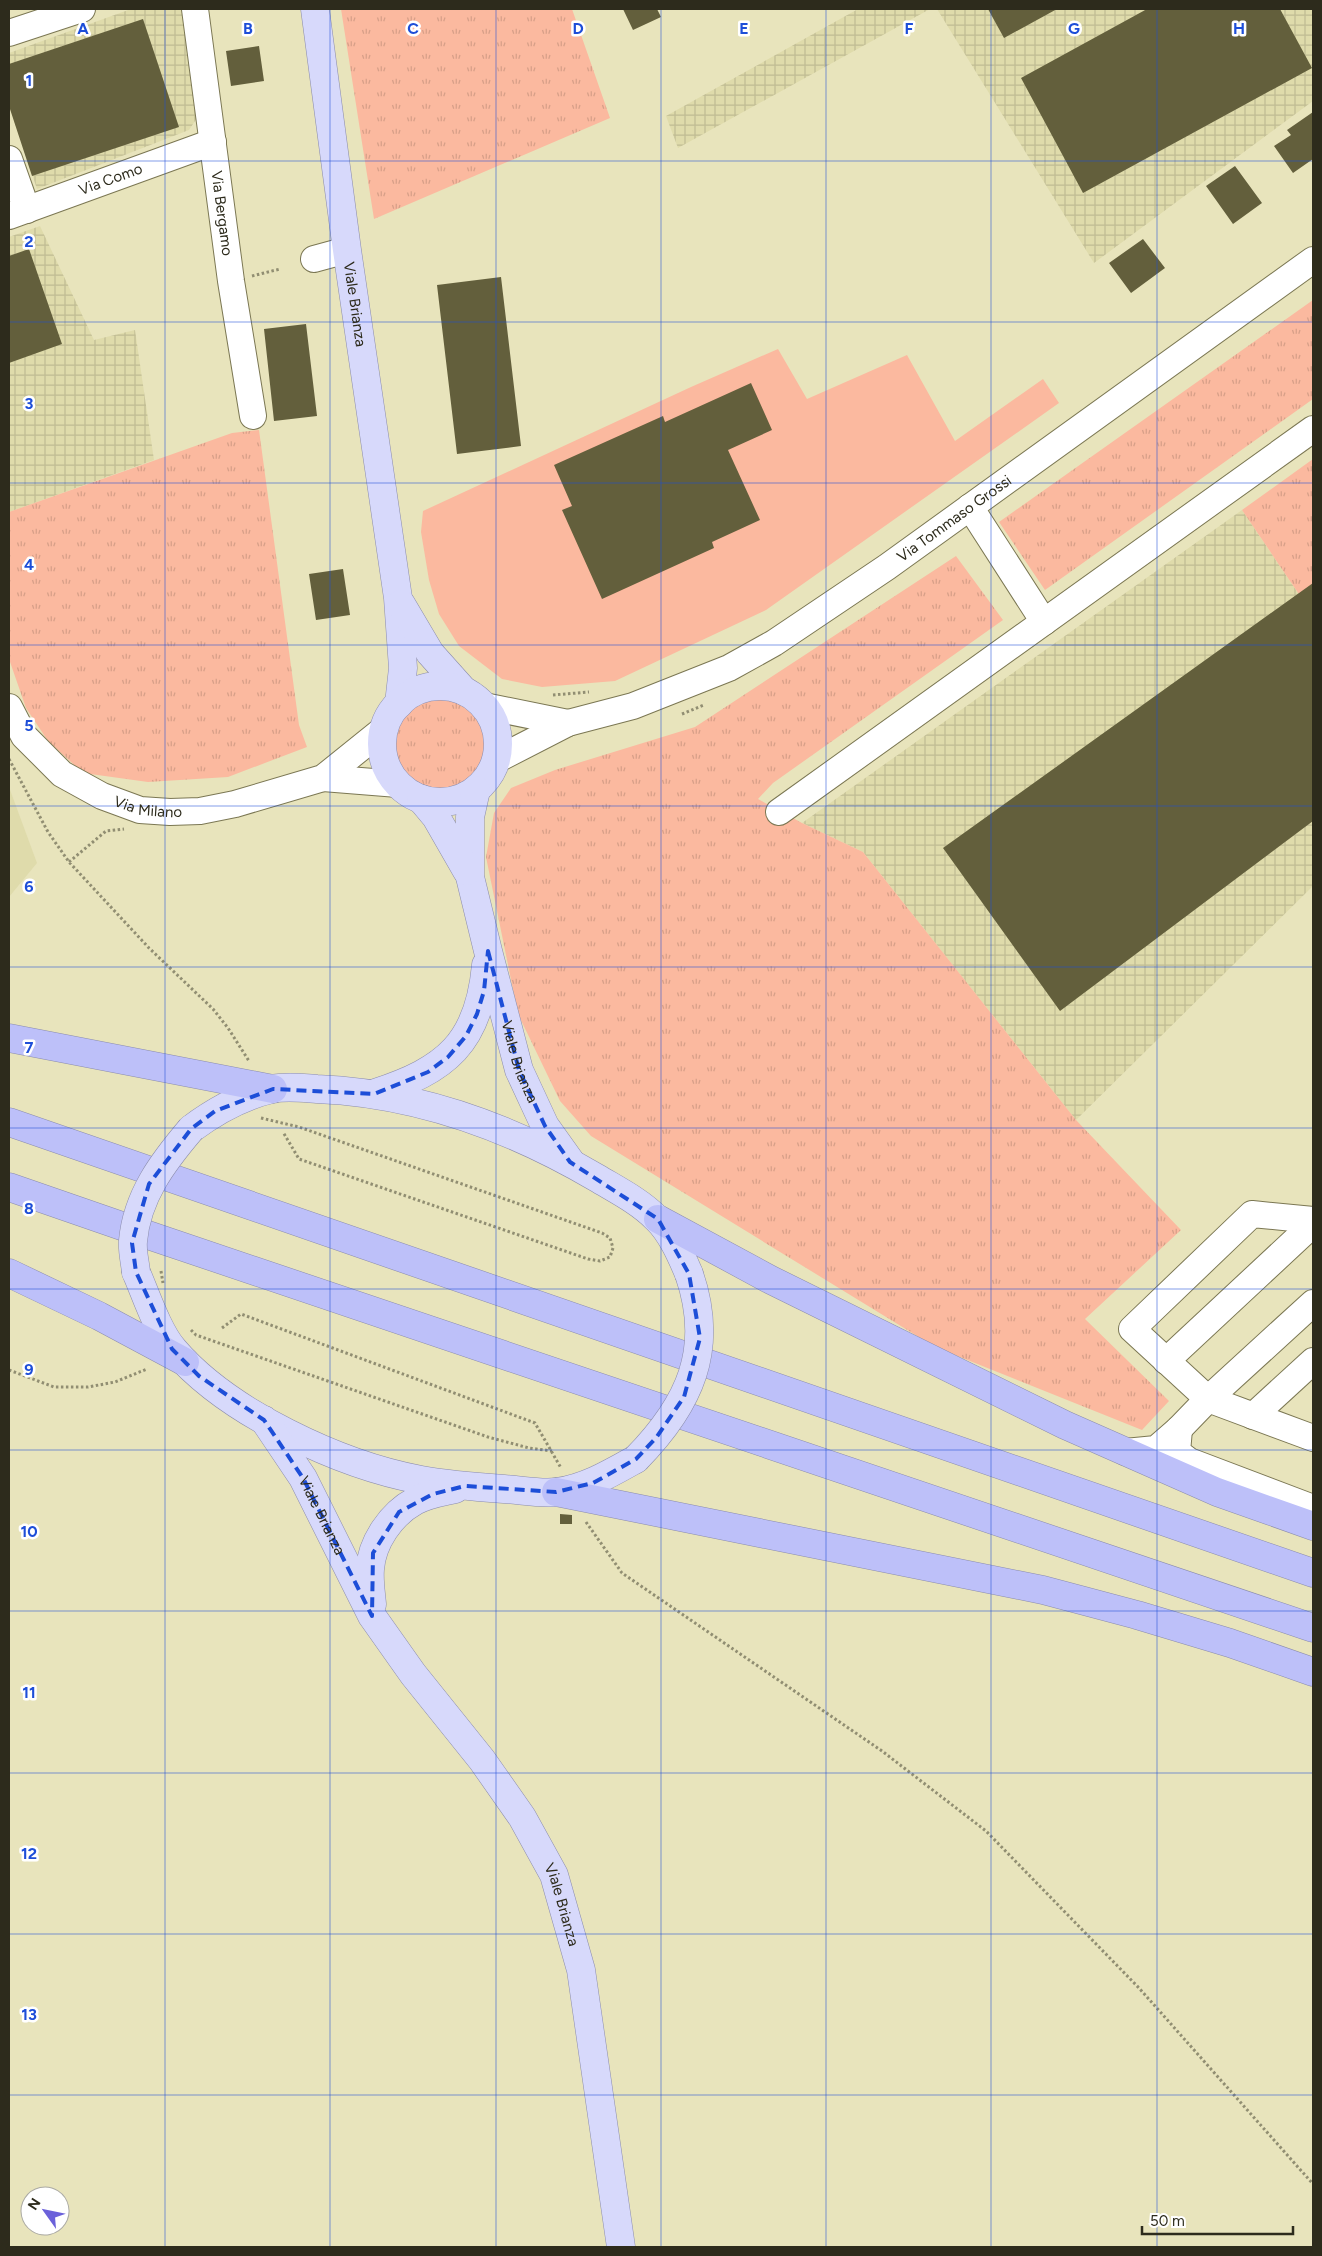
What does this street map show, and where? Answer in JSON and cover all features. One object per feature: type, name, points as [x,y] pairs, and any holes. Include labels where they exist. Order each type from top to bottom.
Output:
[{"type":"highway","points":[[9,1038],[273,1089]]},
{"type":"highway","points":[[9,1122],[1313,1574]]},
{"type":"highway","points":[[9,1187],[1313,1628]]},
{"type":"highway","points":[[658,1219],[771,1280],[1065,1425],[1217,1492],[1313,1526]]},
{"type":"highway","points":[[9,1272],[99,1316],[185,1362]]},
{"type":"highway","points":[[560,1482],[1043,1590],[1221,1640],[1313,1672]]},
{"type":"main road","name":"Viale Brianza","points":[[315,9],[347,250],[398,598],[403,668],[399,704]]},
{"type":"main road","name":"Viale Brianza","points":[[398,598],[430,653],[474,699]]},
{"type":"main road","points":[[448,686],[474,699],[492,718],[497,732],[496,760],[488,777],[476,790],[463,798],[450,802],[435,802],[421,799],[408,793],[398,784],[387,767],[382,749],[384,729],[390,716],[399,704],[413,693],[430,687],[448,686]]},
{"type":"main road","name":"Viale Brianza","points":[[476,790],[470,818],[470,877],[488,951],[519,1070],[544,1126],[570,1162]]},
{"type":"main road","name":"Viale Brianza","points":[[421,799],[436,817],[470,877]]},
{"type":"main road","name":"Viale Brianza","points":[[374,1094],[406,1083],[428,1072],[448,1057],[466,1036],[477,1014],[484,991],[488,951]]},
{"type":"main road","points":[[273,1089],[342,1090],[374,1094],[411,1101],[471,1118],[570,1162],[619,1190],[658,1219],[670,1236],[689,1274],[696,1293],[700,1338],[695,1366],[684,1397],[656,1438],[636,1459],[593,1483],[560,1482],[465,1486],[420,1480],[358,1462],[318,1446],[264,1420],[199,1376],[172,1349],[153,1313],[148,1268],[132,1242],[138,1215],[149,1184],[167,1157],[190,1129],[215,1111],[244,1098],[273,1089]]},
{"type":"main road","name":"Viale Brianza","points":[[264,1420],[303,1478],[372,1616],[413,1674],[482,1760],[522,1817],[554,1876],[581,1970],[621,2247]]},
{"type":"main road","points":[[372,1616],[370,1569],[376,1545],[389,1524],[399,1512],[415,1501],[433,1494],[465,1486]]},
{"type":"street","points":[[9,33],[82,9]]},
{"type":"street","name":"Via Bergamo","points":[[195,9],[231,281],[253,416]]},
{"type":"street","name":"Via Como","points":[[18,213],[212,142]]},
{"type":"street","points":[[9,160],[18,213]]},
{"type":"street","points":[[314,259],[347,250]]},
{"type":"street","name":"Via Tommaso Grossi","points":[[496,760],[568,723],[633,706],[729,668],[774,643],[886,567],[1313,260]]},
{"type":"street","points":[[779,812],[1313,429]]},
{"type":"street","points":[[970,507],[1044,622]]},
{"type":"street","name":"Via Tommaso Grossi","points":[[474,699],[568,723]]},
{"type":"street","name":"Via Milano","points":[[9,707],[24,736],[62,774],[102,796],[140,810],[200,811],[235,804],[323,778],[398,784]]},
{"type":"street","name":"Via Milano","points":[[323,778],[384,729]]},
{"type":"street","points":[[1311,1434],[1208,1400],[1132,1329],[1252,1214],[1313,1222]]},
{"type":"street","points":[[1166,1361],[1313,1222]]},
{"type":"street","points":[[1125,1452],[1156,1449],[1313,1303]]},
{"type":"street","points":[[1253,1416],[1313,1361]]},
{"type":"street","points":[[1179,1429],[1177,1452],[1189,1461],[1313,1508]]},
{"type":"path","points":[[231,281],[280,269]]},
{"type":"path","points":[[544,695],[598,691]]},
{"type":"path","points":[[9,759],[48,832],[68,862],[149,948],[213,1009],[228,1028],[250,1064]]},
{"type":"path","points":[[258,1117],[299,1127],[602,1233],[610,1238],[613,1248],[610,1257],[600,1261],[588,1259],[299,1159],[283,1132]]},
{"type":"path","points":[[148,1268],[163,1284],[166,1291]]},
{"type":"path","points":[[222,1328],[241,1314],[535,1423],[552,1451],[560,1482]]},
{"type":"path","points":[[186,1326],[196,1335],[488,1437],[529,1448],[552,1451]]},
{"type":"path","points":[[9,1370],[54,1388],[88,1387],[115,1382],[152,1367]]},
{"type":"path","points":[[581,1516],[622,1573],[882,1751],[986,1831],[1140,1988],[1313,2184]]},
{"type":"highlighted area","points":[[488,951],[519,1070],[545,1126],[570,1162],[658,1219],[689,1274],[700,1338],[684,1397],[656,1438],[636,1459],[593,1483],[556,1492],[465,1486],[433,1494],[399,1512],[373,1553],[372,1616],[303,1478],[264,1420],[199,1376],[172,1349],[136,1272],[132,1243],[149,1184],[191,1129],[215,1111],[273,1089],[374,1094],[428,1072],[448,1057],[466,1036],[477,1014],[484,991]]},
{"type":"shaded area","points":[[131,9],[183,9],[197,118],[189,130],[37,189],[9,106],[9,53]]},
{"type":"shaded area","points":[[858,9],[930,9],[678,148],[666,116]]},
{"type":"shaded area","points":[[937,9],[1313,9],[1313,101],[1094,263]]},
{"type":"shaded area","points":[[40,226],[94,340],[135,330],[154,460],[9,512],[9,237]]},
{"type":"shaded area","points":[[1242,510],[1313,615],[1313,886],[1076,1120],[863,852],[802,823]]},
{"type":"shaded area","points":[[9,787],[37,863],[9,897]]},
{"type":"green space","points":[[341,9],[572,9],[610,118],[374,219]]},
{"type":"green space","points":[[1313,300],[1313,399],[1045,590],[999,522]]},
{"type":"green space","points":[[778,349],[807,399],[907,355],[955,441],[1043,379],[1059,403],[766,610],[615,681],[542,687],[502,679],[459,646],[439,614],[429,580],[421,532],[423,511],[691,387]]},
{"type":"green space","points":[[259,430],[299,725],[307,747],[228,777],[148,782],[83,773],[48,741],[26,708],[9,659],[9,512],[232,433]]},
{"type":"green space","points":[[1313,459],[1313,615],[1242,510]]},
{"type":"green space","points":[[956,556],[1003,620],[773,783],[758,799],[802,823],[863,852],[1076,1120],[1181,1230],[1085,1319],[1169,1401],[1142,1430],[935,1347],[591,1136],[560,1101],[518,1014],[486,857],[494,813],[511,788],[555,770],[695,727]]},
{"type":"green space","points":[[440,699],[457,703],[472,712],[481,727],[485,744],[481,761],[472,776],[457,785],[440,789],[423,785],[408,776],[399,761],[395,744],[399,727],[408,712],[423,703]]},
{"type":"building","points":[[623,9],[657,9],[661,17],[633,30]]},
{"type":"building","points":[[988,9],[1057,9],[1004,38]]},
{"type":"building","points":[[1147,9],[1280,9],[1312,68],[1083,193],[1021,78]]},
{"type":"building","points":[[143,19],[179,127],[32,176],[9,106],[9,64]]},
{"type":"building","points":[[259,46],[264,81],[231,86],[226,51]]},
{"type":"building","points":[[1313,112],[1313,159],[1293,173],[1274,146],[1291,135],[1287,130]]},
{"type":"building","points":[[1235,166],[1262,203],[1233,224],[1206,186]]},
{"type":"building","points":[[1143,239],[1165,268],[1131,293],[1109,263]]},
{"type":"building","points":[[29,249],[62,344],[9,363],[9,256]]},
{"type":"building","points":[[501,277],[521,446],[457,454],[437,285]]},
{"type":"building","points":[[306,324],[317,416],[274,421],[264,329]]},
{"type":"building","points":[[751,383],[772,430],[728,450],[760,520],[712,542],[714,548],[602,599],[562,510],[572,506],[554,465],[663,416],[665,422]]},
{"type":"building","points":[[343,569],[350,615],[316,620],[309,574]]},
{"type":"building","points":[[1313,583],[1313,821],[1060,1011],[943,848]]},
{"type":"building","points":[[560,1514],[572,1515],[572,1524],[560,1524]]}]
